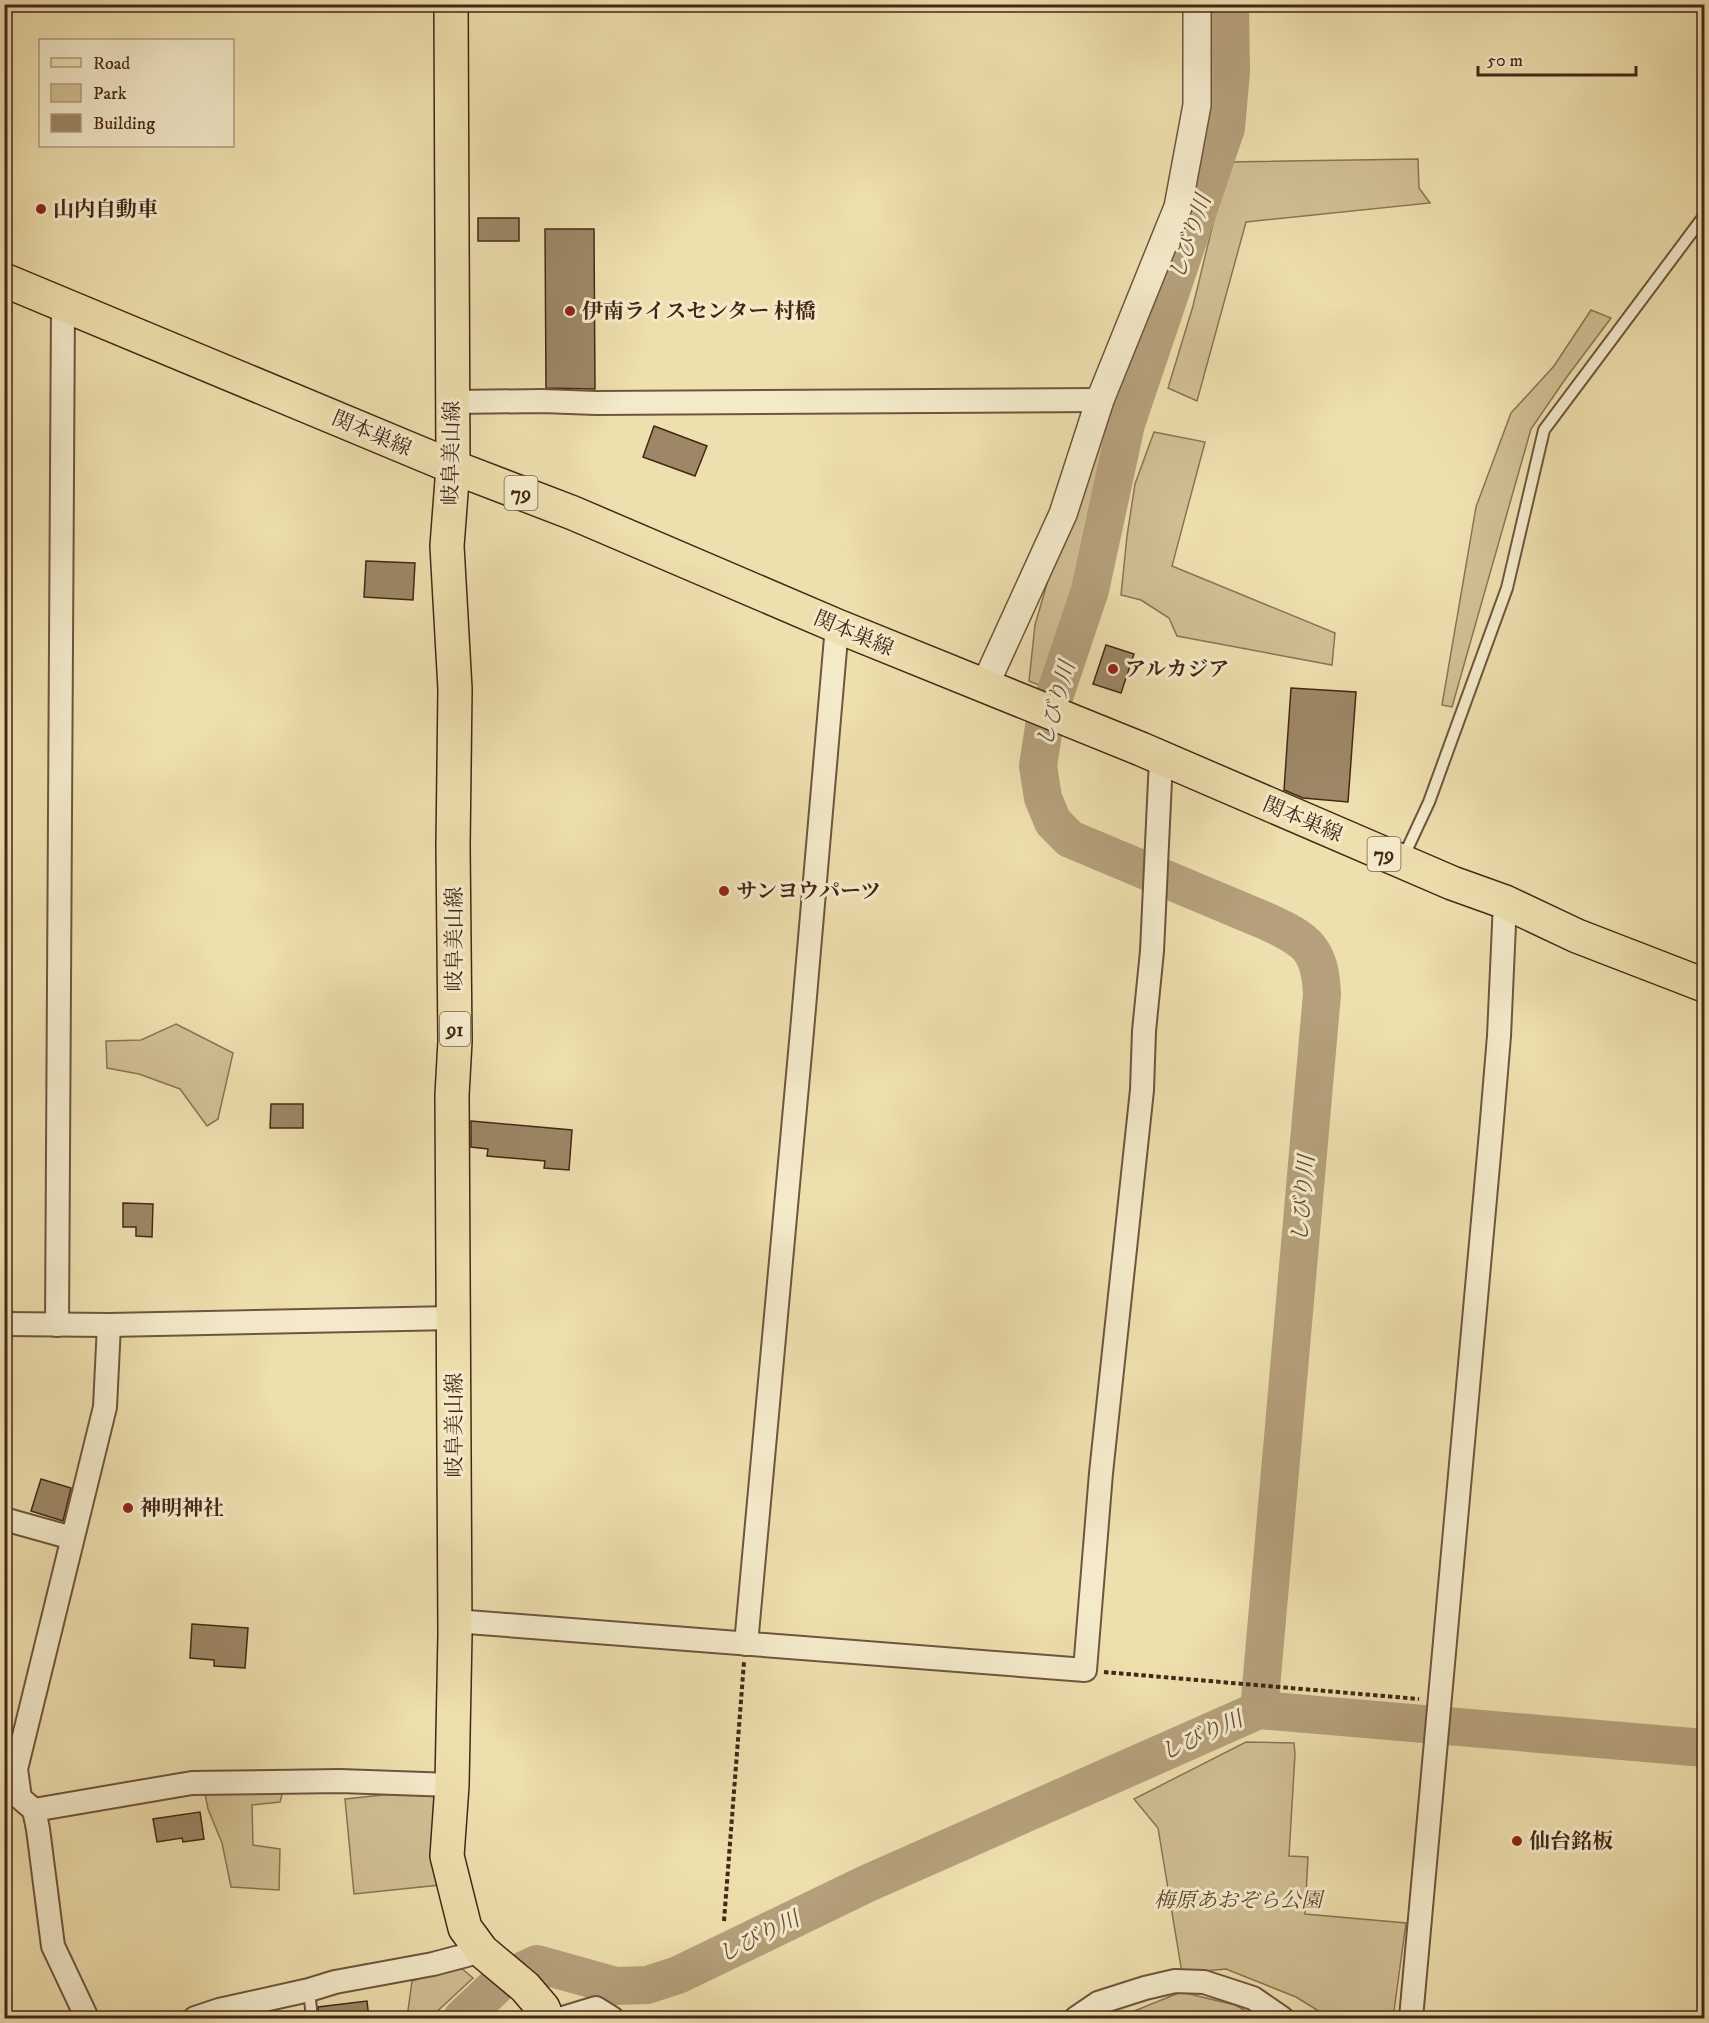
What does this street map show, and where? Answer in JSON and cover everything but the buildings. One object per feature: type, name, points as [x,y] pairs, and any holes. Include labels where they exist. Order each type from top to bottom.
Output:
[{"type":"main road","name":"岐阜美山線","points":[[451,4],[453,467],[447,546],[455,689],[453,846],[455,1041],[452,1095],[455,1621],[452,1785],[447,1856],[465,1928],[482,1950],[525,1987],[543,2008],[547,2019]]},
{"type":"main road","name":"関本巣線","points":[[4,280],[453,467],[584,517],[837,626],[1051,713],[1452,883],[1505,902],[1577,936],[1704,984]]},
{"type":"street","points":[[984,687],[1063,514],[1100,400],[1178,207],[1197,105],[1197,4]]},
{"type":"street","points":[[57,1325],[63,304]]},
{"type":"street","points":[[453,402],[1100,400]]},
{"type":"street","points":[[746,1644],[837,626]]},
{"type":"street","points":[[455,1621],[1085,1670],[1101,1473],[1142,1090],[1144,1031],[1152,951],[1161,759]]},
{"type":"street","points":[[1411,2019],[1499,1036],[1505,902]]},
{"type":"street","points":[[4,1324],[109,1325],[454,1318]]},
{"type":"street","points":[[87,2019],[52,1946],[38,1829],[34,1810],[20,1798],[16,1769],[105,1407],[109,1325]]},
{"type":"street","points":[[4,1519],[72,1538]]},
{"type":"street","points":[[34,1810],[192,1783],[340,1781],[452,1785]]},
{"type":"street","points":[[195,2019],[219,2010],[335,1982],[433,1964],[482,1950]]},
{"type":"street","points":[[1076,2019],[1098,2003],[1175,1981],[1204,1982],[1253,1998],[1282,2019]]},
{"type":"street","points":[[563,2019],[596,2008],[612,2019]]},
{"type":"lane","points":[[1402,861],[1429,802],[1507,588],[1544,430],[1704,216]]},
{"type":"lane","points":[[309,1990],[312,2019]]},
{"type":"path","points":[[724,1921],[746,1644]]},
{"type":"path","points":[[1085,1670],[1440,1706]]},
{"type":"green space","points":[[1418,159],[1419,188],[1430,203],[1246,222],[1197,401],[1168,388],[1193,306],[1228,162]]},
{"type":"green space","points":[[1591,310],[1611,318],[1531,429],[1452,707],[1442,705],[1476,507],[1511,413],[1554,366]]},
{"type":"green space","points":[[1108,417],[1117,418],[1051,690],[1029,681],[1035,625],[1057,549]]},
{"type":"green space","points":[[1154,432],[1205,442],[1172,566],[1335,633],[1332,665],[1177,636],[1169,618],[1141,600],[1121,595],[1135,484]]},
{"type":"green space","points":[[176,1024],[233,1053],[218,1119],[207,1126],[180,1089],[139,1074],[107,1068],[106,1041],[141,1040]]},
{"type":"green space","name":"梅原あおぞら公園","points":[[1246,1742],[1294,1743],[1289,1856],[1308,1857],[1305,1914],[1406,1923],[1393,2018],[1330,2018],[1296,1997],[1226,1969],[1182,1973],[1158,1828],[1134,1799]]},
{"type":"green space","points":[[439,1789],[440,1885],[354,1894],[345,1799]]},
{"type":"green space","points":[[283,1791],[280,1802],[252,1805],[253,1845],[280,1849],[279,1890],[231,1887],[222,1843],[208,1809],[205,1794]]},
{"type":"green space","points":[[460,1967],[473,1978],[430,2018],[407,2018],[412,1981]]},
{"type":"green space","points":[[1181,1992],[1235,2005],[1259,2018],[1117,2018]]},
{"type":"waterway","name":"しびり川","points":[[1230,4],[1231,72],[1226,128],[1126,424],[1090,590],[1044,727],[1038,766],[1043,798],[1053,822],[1070,839],[1281,928],[1309,948],[1318,966],[1322,994],[1259,1710]]},
{"type":"waterway","name":"しびり川","points":[[462,2018],[501,1981],[537,1964],[616,1986],[647,1985],[678,1975],[866,1884],[1259,1710],[1704,1748]]},
{"type":"place","name":"山内自動車","points":[[41,209]]},
{"type":"place","name":"伊南ライスセンター 村橋","points":[[570,311]]},
{"type":"place","name":"アルカジア","points":[[1113,669]]},
{"type":"place","name":"サンヨウパーツ","points":[[724,891]]},
{"type":"place","name":"神明神社","points":[[128,1508]]},
{"type":"place","name":"仙台銘板","points":[[1517,1841]]}]
